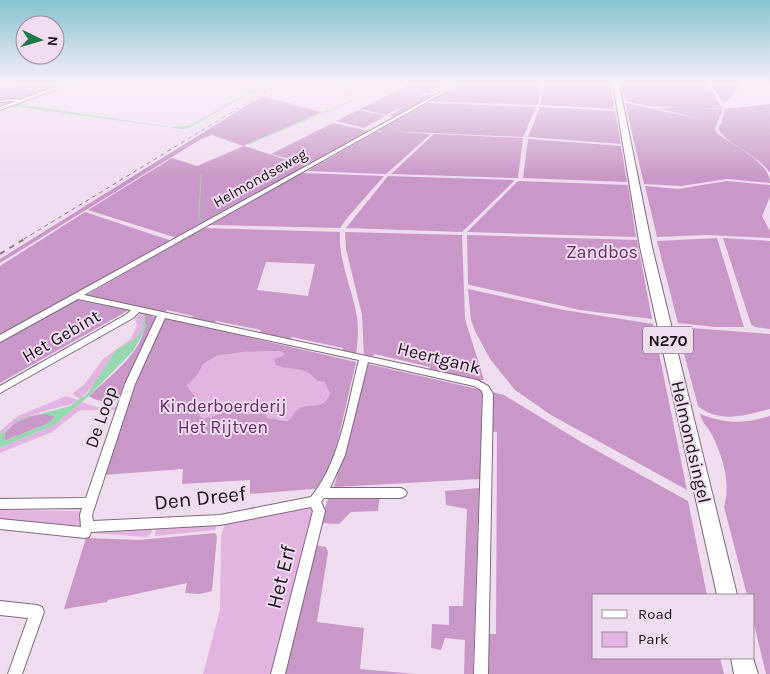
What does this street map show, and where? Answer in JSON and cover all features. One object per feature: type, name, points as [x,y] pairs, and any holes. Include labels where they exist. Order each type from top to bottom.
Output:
[{"type":"main road","name":"Helmondsingel","points":[[622,115],[646,247],[727,594]]},
{"type":"main road","points":[[742,659],[746,674]]},
{"type":"street","name":"Helmondseweg","points":[[0,339],[400,115]]},
{"type":"street","points":[[76,296],[162,315]]},
{"type":"street","name":"Het Gebint","points":[[0,390],[130,316],[137,309]]},
{"type":"street","name":"Heertgank","points":[[162,315],[477,383],[485,388],[488,394],[481,674]]},
{"type":"street","name":"De Loop","points":[[86,530],[86,515],[130,384],[162,315]]},
{"type":"street","name":"Het Erf","points":[[278,674],[319,511],[319,497],[336,467],[364,359]]},
{"type":"street","points":[[319,497],[401,493]]},
{"type":"street","name":"Den Dreef","points":[[0,524],[86,530],[220,520],[319,497]]},
{"type":"street","points":[[0,504],[90,503]]},
{"type":"street","points":[[0,608],[37,612],[15,674]]},
{"type":"green space","points":[[231,115],[314,115],[243,146],[212,135],[201,139],[0,263],[0,259]]},
{"type":"green space","points":[[347,115],[385,116],[364,128],[336,121]]},
{"type":"green space","points":[[404,115],[532,115],[523,137],[385,131],[431,134],[386,174],[307,171],[376,132],[384,132],[378,130]]},
{"type":"green space","points":[[537,115],[616,115],[621,144],[528,137]]},
{"type":"green space","points":[[628,115],[684,115],[706,120],[687,115],[720,115],[715,128],[717,133],[757,161],[764,168],[770,183],[727,179],[681,186],[644,184]]},
{"type":"green space","points":[[723,115],[770,115],[770,173],[758,160],[723,135],[718,129],[720,124],[730,126],[721,124]]},
{"type":"green space","points":[[333,123],[369,131],[309,164],[271,154]]},
{"type":"green space","points":[[434,134],[523,138],[518,178],[391,174]]},
{"type":"green space","points":[[528,139],[621,146],[627,182],[523,178]]},
{"type":"green space","points":[[244,146],[306,166],[177,238],[88,210],[172,158],[197,166]]},
{"type":"green space","points":[[302,173],[384,176],[340,228],[210,225]]},
{"type":"green space","points":[[388,176],[514,181],[462,232],[346,228]]},
{"type":"green space","points":[[518,181],[628,185],[636,237],[467,232]]},
{"type":"green space","points":[[727,181],[770,185],[770,197],[762,216],[770,231],[770,238],[707,235],[657,237],[645,186],[678,189]]},
{"type":"green space","points":[[85,212],[172,241],[0,337],[0,266]]},
{"type":"green space","points":[[204,228],[340,232],[343,262],[357,317],[356,355],[342,352],[343,348],[292,337],[289,340],[259,334],[261,330],[216,321],[213,324],[191,319],[193,316],[167,310],[164,313],[85,296]],"holes":[[[266,262],[315,264],[308,296],[257,290]]]},
{"type":"green space","points":[[345,232],[462,235],[465,319],[484,380],[476,381],[429,371],[430,367],[375,354],[371,358],[364,356],[362,315],[346,249]]},
{"type":"green space","name":"Zandbos","points":[[467,235],[637,240],[652,319],[580,310],[470,285],[468,284]]},
{"type":"green space","points":[[717,238],[744,327],[715,327],[678,323],[657,241]]},
{"type":"green space","points":[[723,238],[770,241],[770,329],[755,327],[751,324]]},
{"type":"green space","points":[[468,289],[564,310],[653,324],[687,490],[551,415],[515,390],[490,359],[475,331],[471,320]]},
{"type":"green space","points":[[77,300],[129,310],[0,383],[0,343]]},
{"type":"green space","points":[[141,312],[156,317],[144,315],[142,331],[135,339],[116,350],[94,385],[80,399],[73,395],[74,392],[84,385],[103,359],[131,339],[137,325],[135,319]]},
{"type":"green space","points":[[144,314],[157,318],[123,393],[112,402],[102,402],[89,396],[118,370],[136,349],[142,338],[145,326]]},
{"type":"green space","name":"Kinderboerderij Het Rijtven","points":[[166,318],[356,362],[333,462],[324,488],[250,494],[250,480],[182,484],[183,469],[103,475],[134,385],[161,322]],"holes":[[[279,351],[284,353],[283,356],[274,359],[276,365],[303,370],[310,373],[315,379],[324,382],[330,393],[324,402],[298,409],[287,421],[267,418],[262,409],[247,415],[242,404],[232,406],[208,418],[202,418],[194,410],[195,397],[187,386],[198,374],[203,364],[217,356],[242,352]]]},
{"type":"green space","points":[[677,327],[770,334],[770,409],[733,417],[715,415],[706,412],[698,406]]},
{"type":"green space","name":"Kinderboerderij Het Rijtven","points":[[280,351],[284,353],[283,356],[274,359],[280,367],[300,369],[310,373],[315,379],[323,381],[330,393],[328,398],[320,404],[298,411],[290,421],[280,419],[187,448],[187,386],[198,374],[203,364],[218,356],[242,352]]},
{"type":"green space","points":[[368,364],[482,390],[480,479],[334,487]]},
{"type":"green space","points":[[492,392],[504,395],[583,443],[688,501],[707,594],[592,594],[592,659],[720,659],[724,674],[485,674],[486,634],[496,634],[497,432],[490,431]]},
{"type":"green space","points":[[66,396],[78,400],[26,418],[0,435],[0,431],[18,416]]},
{"type":"green space","points":[[82,402],[96,407],[120,407],[119,410],[80,410],[52,432],[0,453],[0,448],[54,425]]},
{"type":"green space","points":[[45,414],[55,417],[49,423],[4,441],[5,433],[18,422],[28,417]]},
{"type":"green space","points":[[700,414],[718,420],[735,422],[770,416],[770,674],[766,674],[755,628],[755,594],[747,594],[724,507],[727,489],[725,470],[712,435]]},
{"type":"green space","points":[[479,488],[473,674],[464,674],[465,640],[445,638],[441,650],[431,648],[432,624],[449,625],[449,606],[463,606],[467,509],[446,505],[445,491]]},
{"type":"green space","points":[[380,493],[378,511],[351,512],[339,524],[320,523],[329,496]]},
{"type":"green space","points":[[315,508],[273,674],[203,674],[220,610],[221,536],[225,524]]},
{"type":"green space","points":[[0,510],[85,511],[79,528],[0,521]]},
{"type":"green space","points":[[217,522],[215,530],[155,536],[156,526]]},
{"type":"green space","points":[[153,526],[151,534],[147,537],[91,533],[93,530]]},
{"type":"green space","points":[[215,533],[217,536],[212,591],[200,594],[185,593],[187,583],[108,600],[107,602],[64,609],[86,538],[138,540]]},
{"type":"green space","points":[[315,545],[326,547],[328,552],[317,622],[364,628],[360,669],[415,674],[282,674]]},
{"type":"shaded area","points":[[82,115],[170,127],[189,126],[211,115],[189,128],[182,129]]},
{"type":"shaded area","points":[[144,314],[146,328],[133,351],[89,396],[54,425],[0,448],[0,435],[13,425],[5,433],[4,441],[47,424],[55,417],[45,414],[34,416],[23,419],[14,425],[21,419],[70,406],[88,393],[116,350],[135,339],[142,331]]},
{"type":"waterway","points":[[248,144],[317,115]]},
{"type":"waterway","points":[[201,174],[199,217],[203,223]]},
{"type":"railway","points":[[24,239],[226,115]]},
{"type":"railway","points":[[0,254],[26,238]]}]
